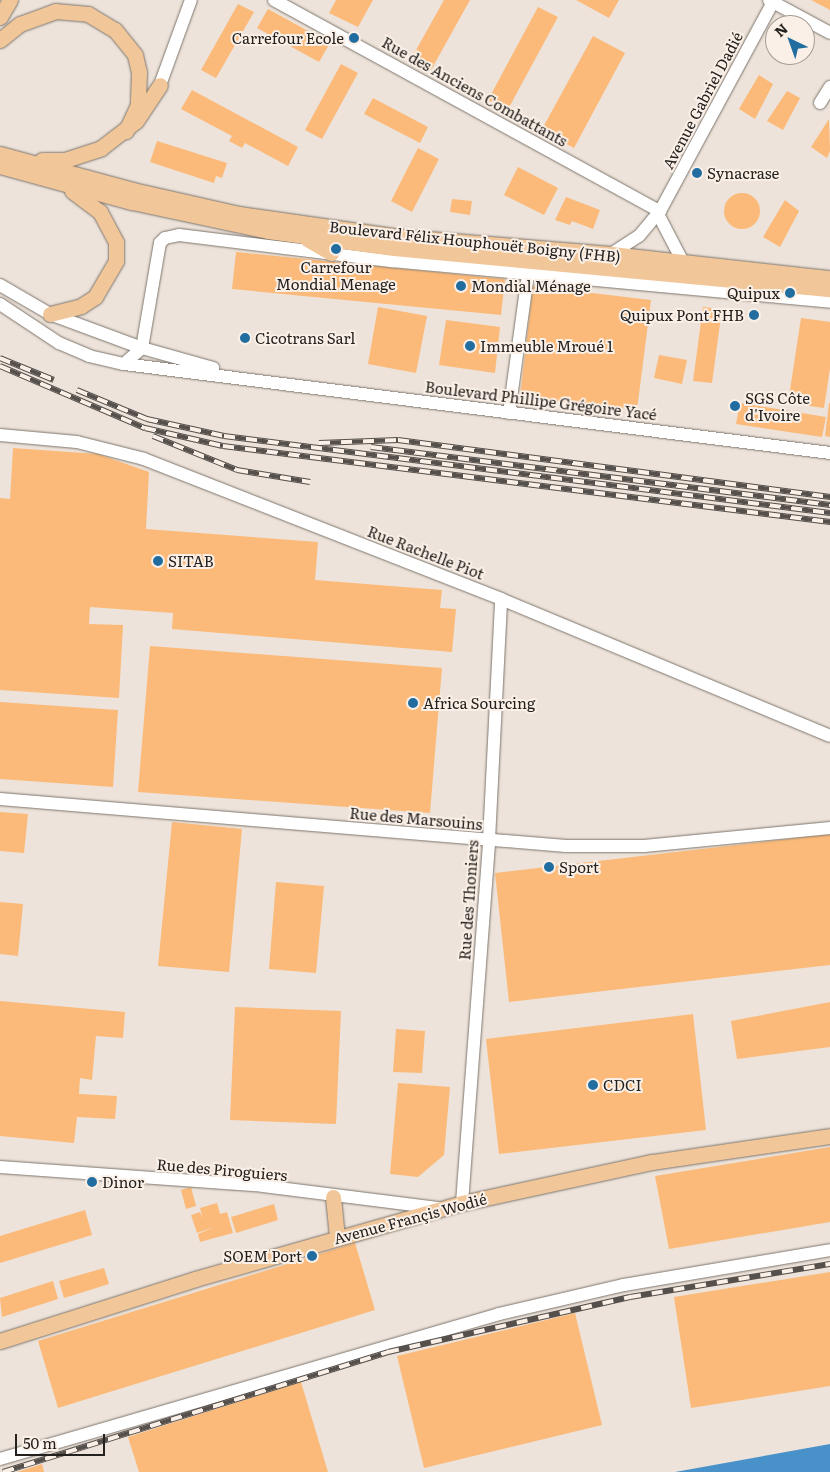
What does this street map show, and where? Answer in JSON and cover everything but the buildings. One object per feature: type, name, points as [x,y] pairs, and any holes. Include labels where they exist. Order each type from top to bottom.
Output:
[{"type":"main road","points":[[0,18],[10,0]]},
{"type":"main road","points":[[0,40],[20,24],[55,11],[88,14],[115,30],[135,55],[139,72],[138,105],[126,132]]},
{"type":"main road","points":[[2,159],[64,160],[101,148],[126,132],[151,102],[160,84]]},
{"type":"main road","points":[[2,159],[55,182],[88,200],[100,212],[116,242],[116,261],[95,297],[74,309],[50,314]]},
{"type":"main road","name":"Boulevard Félix Houphouët Boigny (FHB)","points":[[2,159],[239,214],[393,236],[611,254],[830,278]]},
{"type":"main road","name":"Boulevard Félix Houphouët Boigny (FHB)","points":[[55,182],[238,226],[394,248],[830,289]]},
{"type":"main road","points":[[301,235],[331,253]]},
{"type":"main road","name":"Avenue Françis Wodié","points":[[0,1341],[337,1237],[462,1203],[652,1162],[830,1136]]},
{"type":"main road","points":[[333,1197],[337,1237]]},
{"type":"street","points":[[160,84],[191,0]]},
{"type":"street","name":"Rue des Anciens Combattants","points":[[274,0],[659,213]]},
{"type":"street","points":[[772,1],[830,33]]},
{"type":"street","name":"Avenue Gabriel Dadié","points":[[611,254],[639,236],[659,213],[772,1]]},
{"type":"street","points":[[820,103],[830,87]]},
{"type":"street","points":[[659,213],[683,262]]},
{"type":"street","name":"Boulevard Félix Houphouët Boigny (FHB)","points":[[142,348],[157,255],[166,238],[180,235],[528,275],[830,302]]},
{"type":"street","points":[[509,414],[528,275]]},
{"type":"street","name":"Boulevard Phillipe Grégoire Yacé","points":[[0,285],[50,314],[142,348],[249,378]]},
{"type":"street","name":"Boulevard Phillipe Grégoire Yacé","points":[[0,304],[59,343],[89,356],[124,364],[249,378],[509,414],[830,453]]},
{"type":"street","points":[[124,364],[142,348]]},
{"type":"street","name":"Rue Rachelle Piot","points":[[0,436],[77,442],[144,459],[501,599],[830,736]]},
{"type":"street","name":"Rue des Thoniers","points":[[462,1203],[488,840],[501,599]]},
{"type":"street","name":"Rue des Marsouins","points":[[0,800],[488,840],[644,846],[830,828]]},
{"type":"street","name":"Rue des Piroguiers","points":[[0,1167],[254,1186],[441,1209]]},
{"type":"street","points":[[0,1459],[499,1314],[624,1285],[830,1250]]},
{"type":"water","points":[[830,1444],[830,1472],[675,1472]]},
{"type":"railway","points":[[0,358],[54,380]]},
{"type":"railway","points":[[0,366],[145,428],[223,446],[830,522]]},
{"type":"railway","points":[[77,390],[147,419],[224,436],[830,513]]},
{"type":"railway","points":[[153,436],[237,470],[310,482]]},
{"type":"railway","points":[[319,443],[398,440],[830,497]]},
{"type":"railway","points":[[371,447],[830,505]]},
{"type":"railway","points":[[3,1472],[388,1352],[630,1297],[830,1264]]},
{"type":"place","name":"Carrefour Ecole","points":[[354,38]]},
{"type":"place","name":"Synacrase","points":[[697,173]]},
{"type":"place","name":"Carrefour Mondial Menage","points":[[336,249]]},
{"type":"place","name":"Mondial Ménage","points":[[461,286]]},
{"type":"place","name":"Quipux","points":[[790,293]]},
{"type":"place","name":"Quipux Pont FHB","points":[[754,315]]},
{"type":"place","name":"Cicotrans Sarl","points":[[245,338]]},
{"type":"place","name":"Immeuble Mroué 1","points":[[470,346]]},
{"type":"place","name":"SGS Côte d'Ivoire","points":[[735,406]]},
{"type":"place","name":"SITAB","points":[[158,561]]},
{"type":"place","name":"Africa Sourcing","points":[[413,703]]},
{"type":"place","name":"Sport","points":[[549,867]]},
{"type":"place","name":"CDCI","points":[[593,1085]]},
{"type":"place","name":"Dinor","points":[[92,1182]]},
{"type":"place","name":"SOEM Port","points":[[312,1256]]}]
